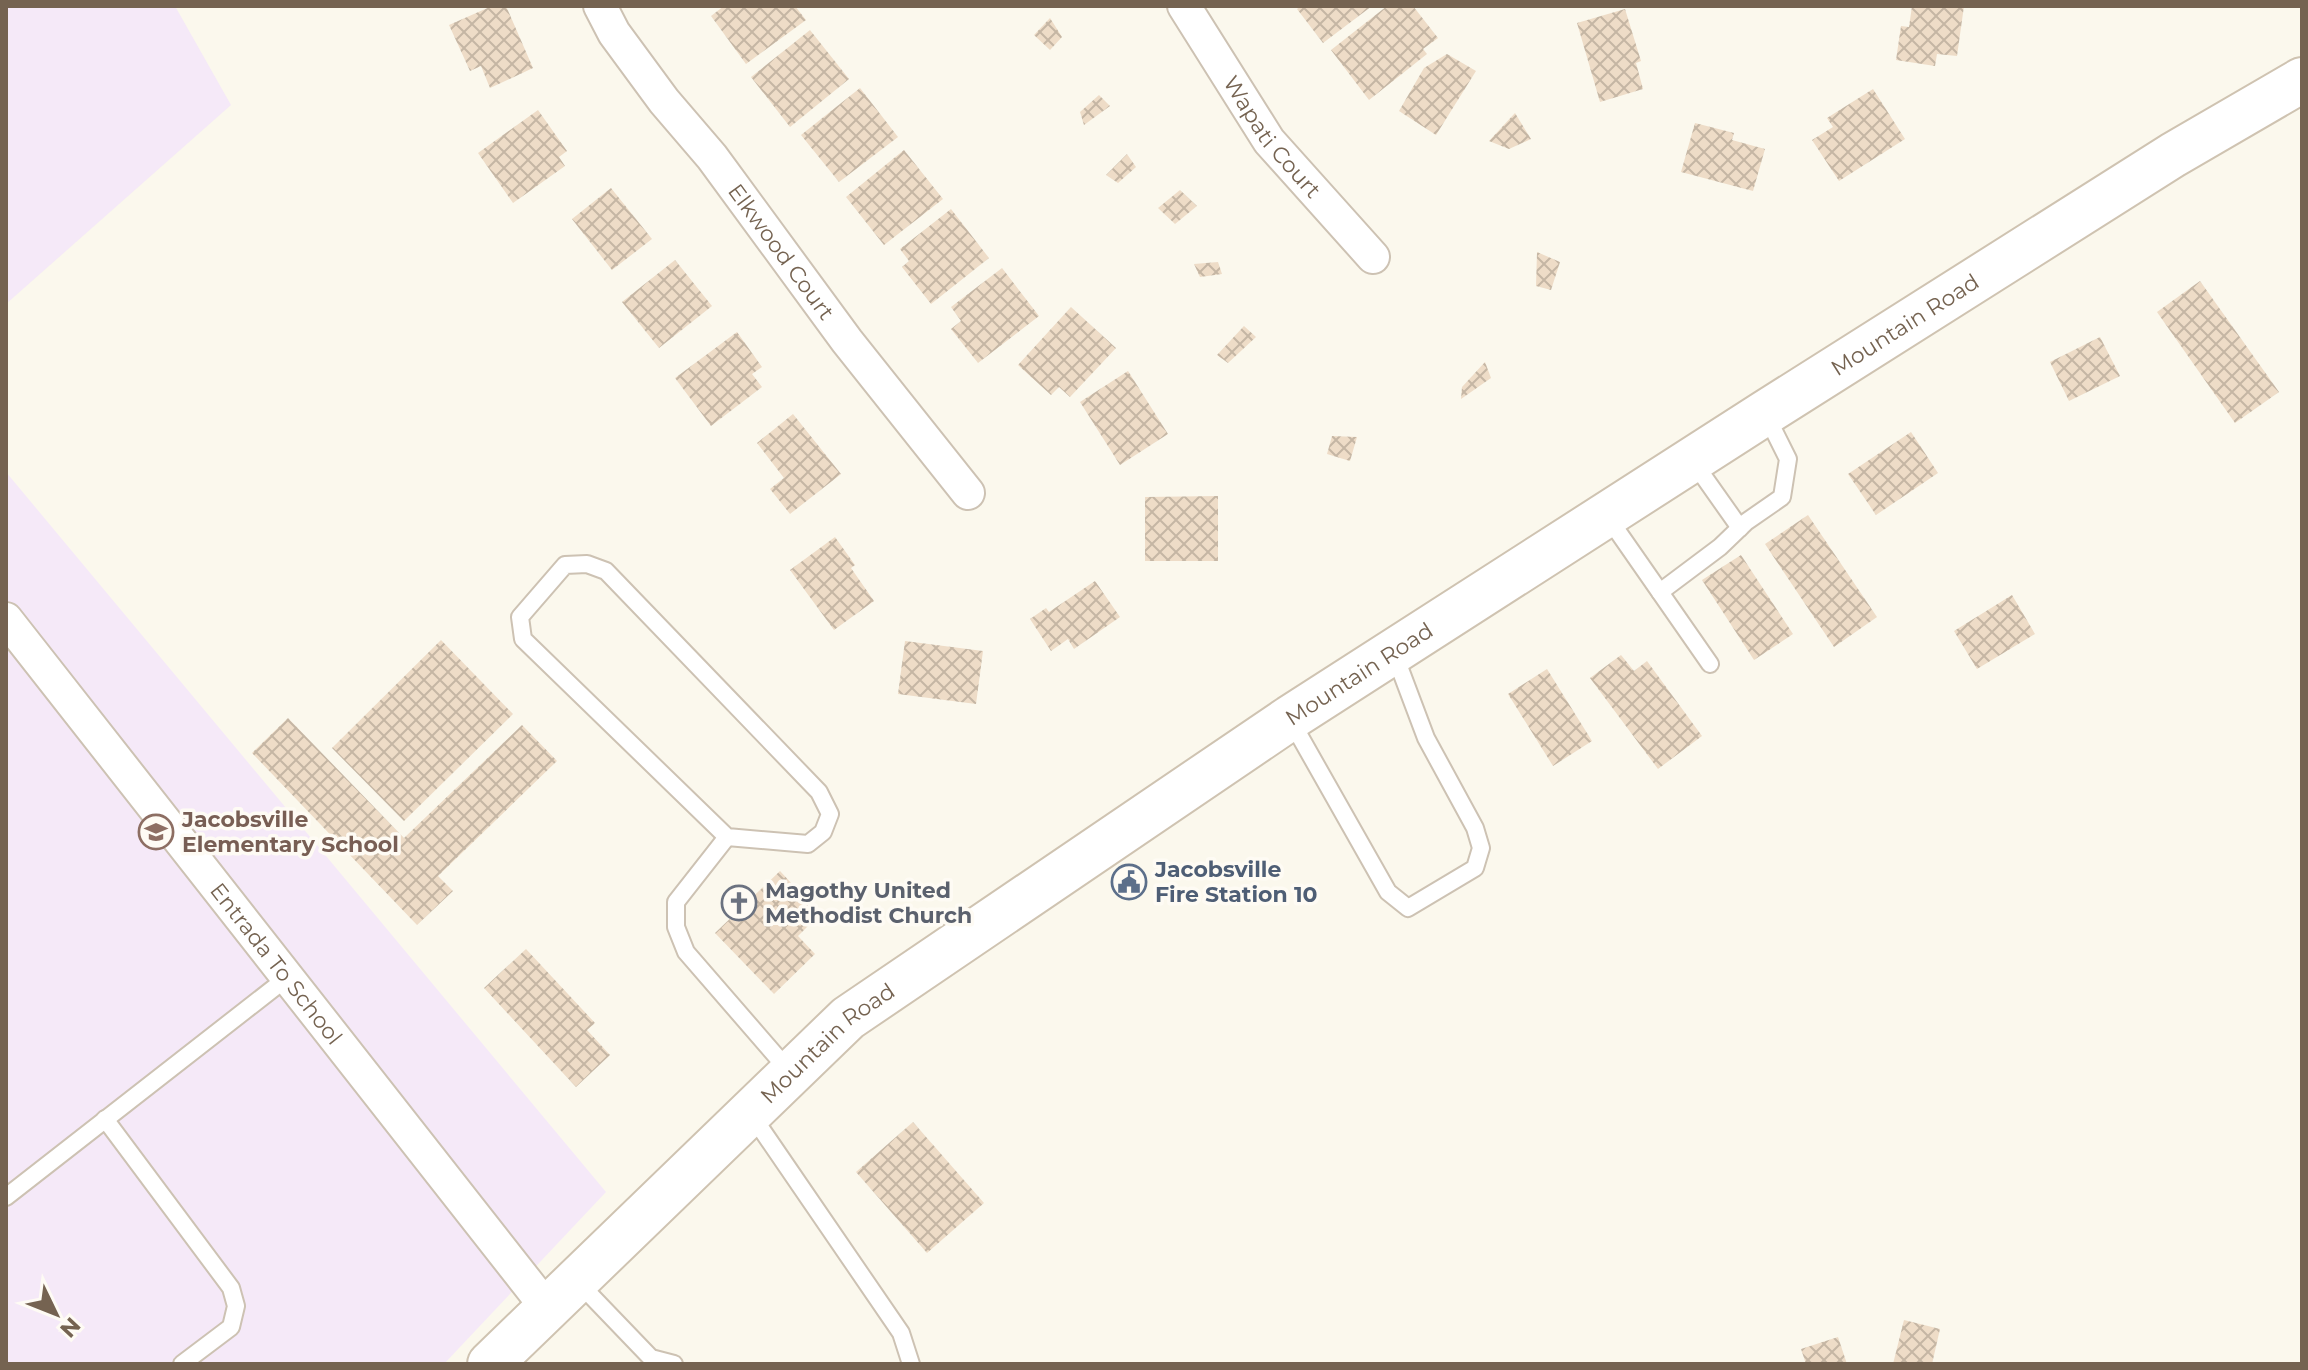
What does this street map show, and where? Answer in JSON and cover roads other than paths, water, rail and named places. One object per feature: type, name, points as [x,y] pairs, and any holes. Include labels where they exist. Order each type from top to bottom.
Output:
[{"type":"main road","name":"Mountain Road","points":[[490,1364],[848,1018],[1290,718],[2173,155],[2302,80]]},
{"type":"street","name":"Elkwood Court","points":[[600,6],[614,33],[664,101],[712,157],[847,341],[968,493]]},
{"type":"street","name":"Wapati Court","points":[[1184,6],[1269,141],[1373,257]]},
{"type":"street","name":"Entrada To School","points":[[6,619],[288,977],[562,1294]]},
{"type":"lane","points":[[1660,592],[1782,497],[1788,459],[1765,413]]},
{"type":"lane","points":[[1692,460],[1740,528]]},
{"type":"lane","points":[[1606,515],[1710,664]]},
{"type":"lane","points":[[587,564],[606,571],[819,792],[830,814],[823,832],[808,844],[727,837],[523,639],[520,617],[565,565],[587,564]]},
{"type":"lane","points":[[1290,718],[1388,892],[1408,908],[1475,868],[1481,848],[1475,828],[1426,738],[1393,652]]},
{"type":"lane","points":[[727,837],[676,902],[676,927],[686,952],[791,1073]]},
{"type":"lane","points":[[6,1197],[288,977]]},
{"type":"lane","points":[[750,1113],[901,1333],[911,1364]]},
{"type":"lane","points":[[105,1119],[231,1288],[236,1306],[231,1327],[182,1364]]},
{"type":"lane","points":[[562,1294],[648,1361],[674,1364]]},
{"type":"place","name":"Jacobsville Elementary School","points":[[156,832]]},
{"type":"place","name":"Jacobsville Fire Station 10","points":[[1129,882]]},
{"type":"place","name":"Magothy United Methodist Church","points":[[739,903]]}]
